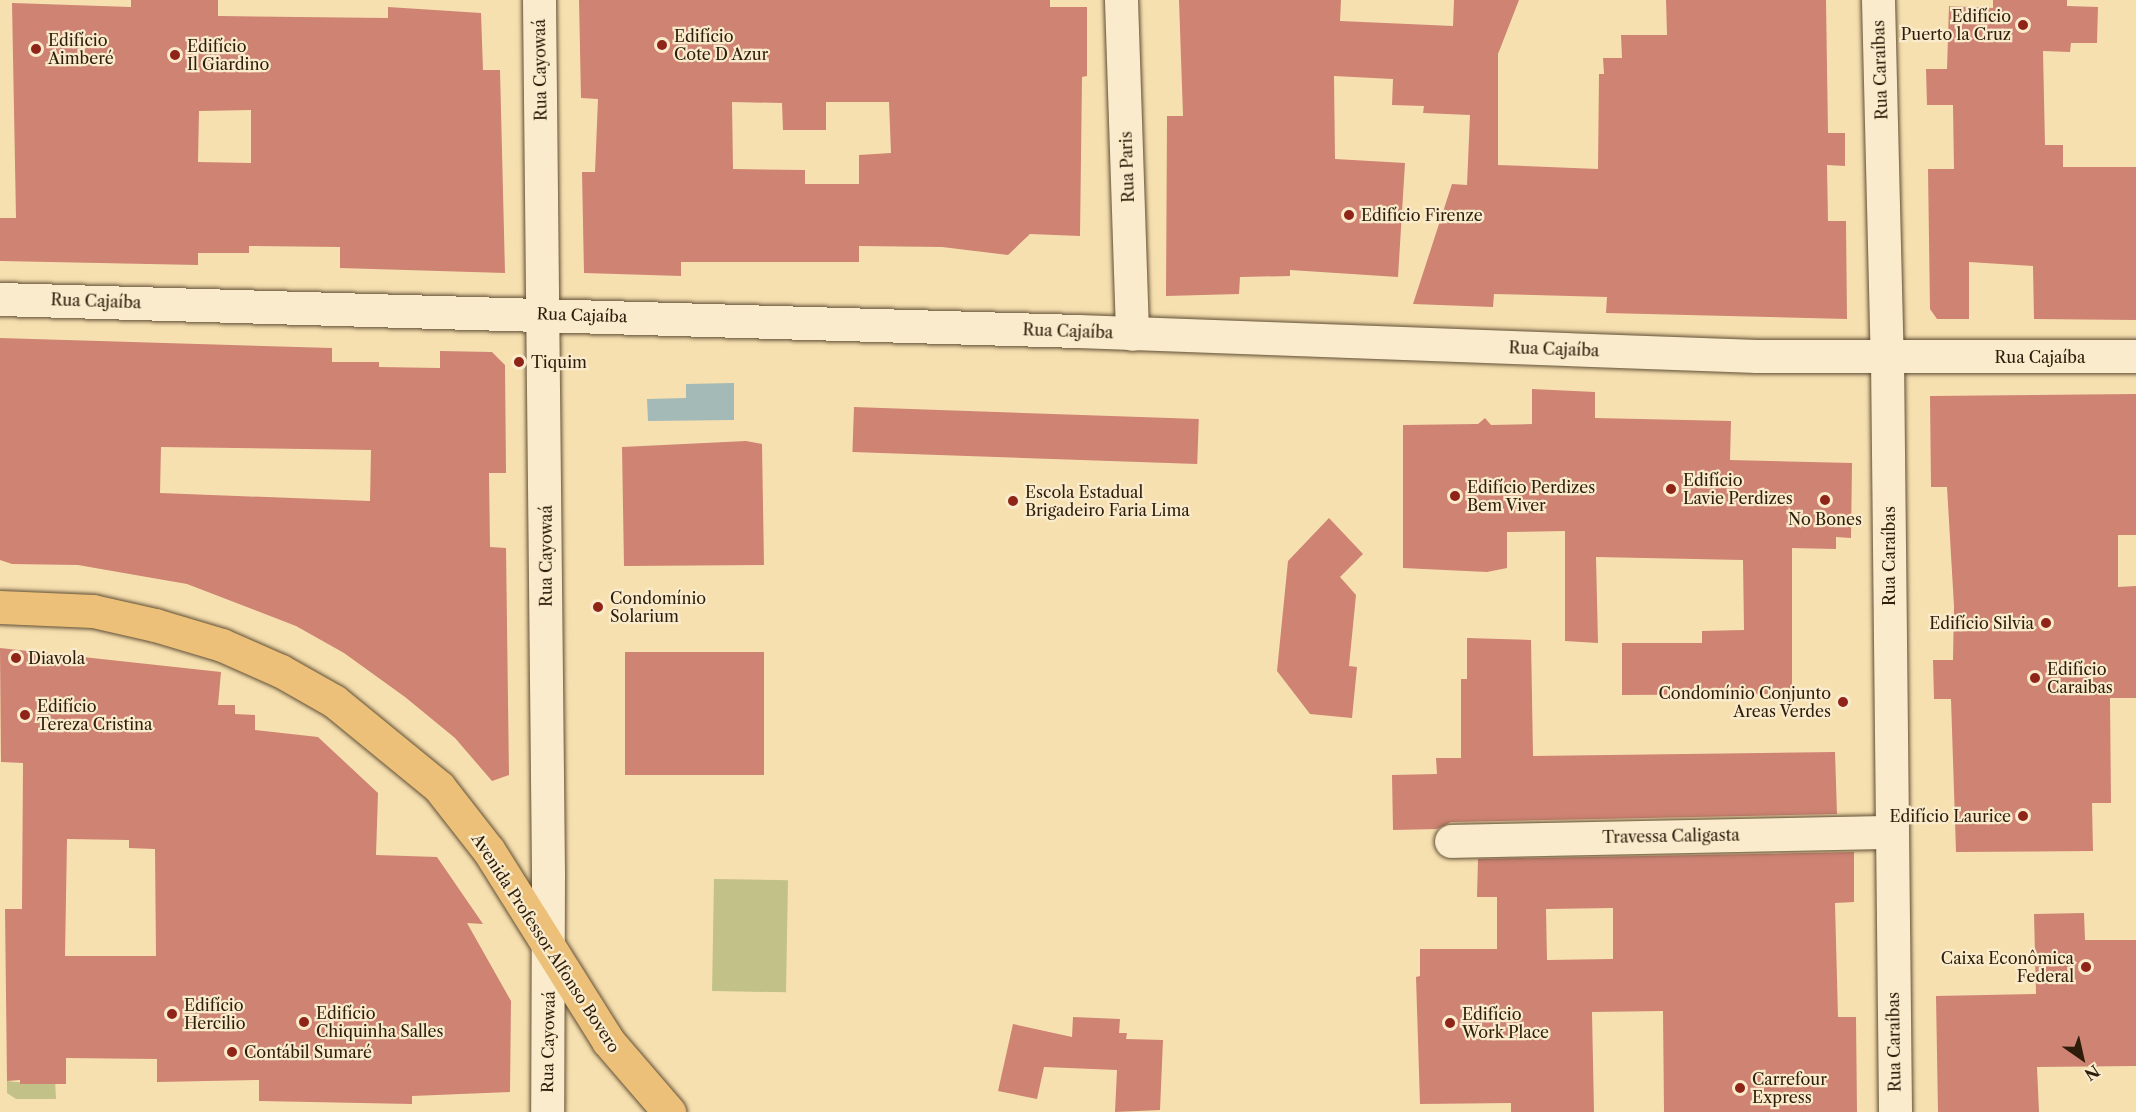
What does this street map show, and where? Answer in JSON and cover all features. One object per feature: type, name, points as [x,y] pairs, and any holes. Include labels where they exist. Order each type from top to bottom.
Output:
[{"type":"main road","name":"Avenida Professor Alfonso Bovero","points":[[0,608],[93,611],[155,625],[222,645],[281,671],[334,701],[439,788],[489,851],[608,1041],[669,1112]]},
{"type":"street","name":"Rua Cayowaá","points":[[539,0],[549,945],[547,1112]]},
{"type":"street","name":"Rua Paris","points":[[1121,0],[1132,334]]},
{"type":"street","name":"Rua Caraíbas","points":[[1878,0],[1887,358],[1894,1112]]},
{"type":"street","name":"Rua Cajaíba","points":[[0,298],[1887,358],[2136,356]]},
{"type":"street","name":"Travessa Caligasta","points":[[1451,841],[1892,832]]},
{"type":"shaded area","points":[[714,879],[788,880],[786,992],[712,991]]},
{"type":"shaded area","points":[[55,1079],[56,1099],[16,1099],[7,1093],[7,1081],[36,1084]]},
{"type":"water","points":[[734,383],[734,420],[648,421],[647,399],[686,398],[686,384]]},
{"type":"building","points":[[131,0],[218,0],[218,16],[388,18],[388,7],[481,13],[483,70],[500,70],[505,273],[340,268],[340,247],[249,246],[249,253],[198,253],[198,265],[0,261],[0,218],[16,218],[12,3],[131,7]],"holes":[[[251,110],[251,163],[198,162],[199,111]]]},
{"type":"building","points":[[579,0],[1050,0],[1050,7],[1087,7],[1087,76],[1082,77],[1080,236],[1030,234],[1008,255],[942,247],[859,246],[859,262],[681,262],[681,276],[584,273],[582,172],[595,172],[598,99],[581,98]],"holes":[[[732,102],[782,103],[783,130],[826,130],[826,102],[889,102],[891,153],[859,155],[859,184],[805,184],[805,170],[733,169]]]},
{"type":"building","points":[[1179,0],[1341,0],[1340,21],[1453,26],[1454,0],[1519,0],[1498,54],[1498,165],[1598,169],[1599,74],[1604,74],[1603,58],[1622,58],[1621,35],[1667,35],[1666,0],[1826,0],[1828,133],[1845,133],[1845,166],[1827,165],[1828,221],[1846,221],[1847,319],[1606,313],[1607,297],[1494,294],[1493,307],[1413,304],[1452,184],[1467,185],[1470,115],[1423,113],[1424,106],[1392,105],[1393,79],[1334,76],[1335,159],[1405,163],[1398,277],[1290,270],[1290,276],[1240,277],[1239,294],[1166,296],[1167,116],[1183,116]]},
{"type":"building","points":[[1993,0],[2067,0],[2067,6],[2098,7],[2097,43],[2071,43],[2070,52],[2043,51],[2045,145],[2063,145],[2063,167],[2136,167],[2136,320],[2034,319],[2033,266],[1969,262],[1969,319],[1937,319],[1930,309],[1928,169],[1954,169],[1953,105],[1927,105],[1926,69],[1947,69],[1949,6],[1993,8]]},
{"type":"building","points":[[0,338],[332,348],[332,362],[379,362],[379,367],[440,368],[440,351],[492,352],[505,365],[506,473],[489,473],[490,547],[506,548],[509,775],[492,781],[455,738],[405,697],[344,653],[296,626],[187,584],[78,565],[12,564],[0,560]],"holes":[[[161,447],[371,450],[370,501],[160,493]]]},
{"type":"building","points":[[1532,389],[1595,392],[1595,418],[1731,421],[1730,460],[1852,463],[1851,538],[1836,537],[1836,549],[1792,548],[1792,694],[1622,695],[1622,643],[1702,643],[1702,631],[1744,630],[1743,560],[1596,557],[1598,643],[1565,641],[1565,531],[1507,532],[1507,568],[1487,572],[1403,568],[1403,425],[1478,424],[1485,418],[1491,425],[1532,424]]},
{"type":"building","points":[[2136,394],[2136,535],[2118,535],[2118,587],[2136,586],[2136,698],[2110,698],[2111,803],[2092,803],[2093,851],[1956,852],[1951,699],[1934,699],[1933,660],[1953,660],[1954,606],[1947,487],[1931,487],[1930,396]]},
{"type":"building","points":[[854,407],[1199,419],[1197,464],[852,452]]},
{"type":"building","points":[[746,441],[762,444],[764,565],[624,566],[622,447]]},
{"type":"building","points":[[1329,518],[1363,554],[1340,577],[1356,595],[1349,666],[1357,667],[1352,718],[1310,714],[1277,671],[1288,561]]},
{"type":"building","points":[[1467,638],[1531,640],[1533,756],[1835,752],[1837,814],[1451,822],[1437,829],[1393,830],[1392,775],[1437,774],[1436,758],[1461,758],[1461,679],[1467,679]]},
{"type":"building","points":[[0,648],[221,672],[218,705],[235,705],[235,714],[255,715],[255,730],[318,737],[378,793],[376,855],[437,857],[483,924],[467,923],[511,1001],[510,1092],[412,1096],[412,1104],[259,1101],[259,1080],[157,1082],[157,1059],[66,1058],[66,1084],[20,1084],[20,1080],[7,1081],[5,909],[22,909],[23,763],[1,762]],"holes":[[[67,839],[129,840],[129,848],[155,849],[156,956],[65,956]]]},
{"type":"building","points":[[625,652],[764,652],[764,775],[625,775]]},
{"type":"building","points":[[1854,852],[1854,902],[1835,903],[1838,1017],[1856,1017],[1857,1112],[1664,1112],[1663,1011],[1592,1012],[1594,1112],[1511,1112],[1511,1103],[1420,1104],[1416,977],[1420,976],[1420,949],[1497,949],[1497,897],[1477,897],[1478,859]],"holes":[[[1613,908],[1613,959],[1547,960],[1546,909]]]},
{"type":"building","points":[[2084,913],[2085,940],[2136,940],[2136,1066],[2037,1067],[2039,1112],[1938,1112],[1936,996],[2036,994],[2034,914]]},
{"type":"building","points":[[1073,1017],[1120,1019],[1119,1033],[1127,1033],[1126,1039],[1163,1040],[1160,1110],[1115,1112],[1117,1070],[1044,1067],[1037,1099],[998,1091],[1013,1024],[1072,1037]]},
{"type":"place","name":"Edifício Puerto la Cruz","points":[[2023,25]]},
{"type":"place","name":"Edifício Cote D Azur","points":[[662,45]]},
{"type":"place","name":"Edifício Aimberé","points":[[36,49]]},
{"type":"place","name":"Edifício Il Giardino","points":[[175,55]]},
{"type":"place","name":"Edifício Firenze","points":[[1349,215]]},
{"type":"place","name":"Tiquim","points":[[519,362]]},
{"type":"place","name":"Edifício Lavie Perdizes","points":[[1671,489]]},
{"type":"place","name":"Edifício Perdizes Bem Viver","points":[[1455,496]]},
{"type":"place","name":"No Bones","points":[[1825,500]]},
{"type":"place","name":"Escola Estadual Brigadeiro Faria Lima","points":[[1013,501]]},
{"type":"place","name":"Condomínio Solarium","points":[[598,607]]},
{"type":"place","name":"Edifício Silvia","points":[[2046,623]]},
{"type":"place","name":"Diavola","points":[[16,658]]},
{"type":"place","name":"Edifício Caraibas","points":[[2035,678]]},
{"type":"place","name":"Condomínio Conjunto Areas Verdes","points":[[1843,702]]},
{"type":"place","name":"Edifício Tereza Cristina","points":[[25,715]]},
{"type":"place","name":"Edifício Laurice","points":[[2023,816]]},
{"type":"place","name":"Caixa Econômica Federal","points":[[2086,967]]},
{"type":"place","name":"Edifício Hercilio","points":[[172,1014]]},
{"type":"place","name":"Edifício Chiquinha Salles","points":[[304,1022]]},
{"type":"place","name":"Edifício Work Place","points":[[1450,1023]]},
{"type":"place","name":"Contábil Sumaré","points":[[232,1052]]},
{"type":"place","name":"Carrefour Express","points":[[1740,1088]]}]
